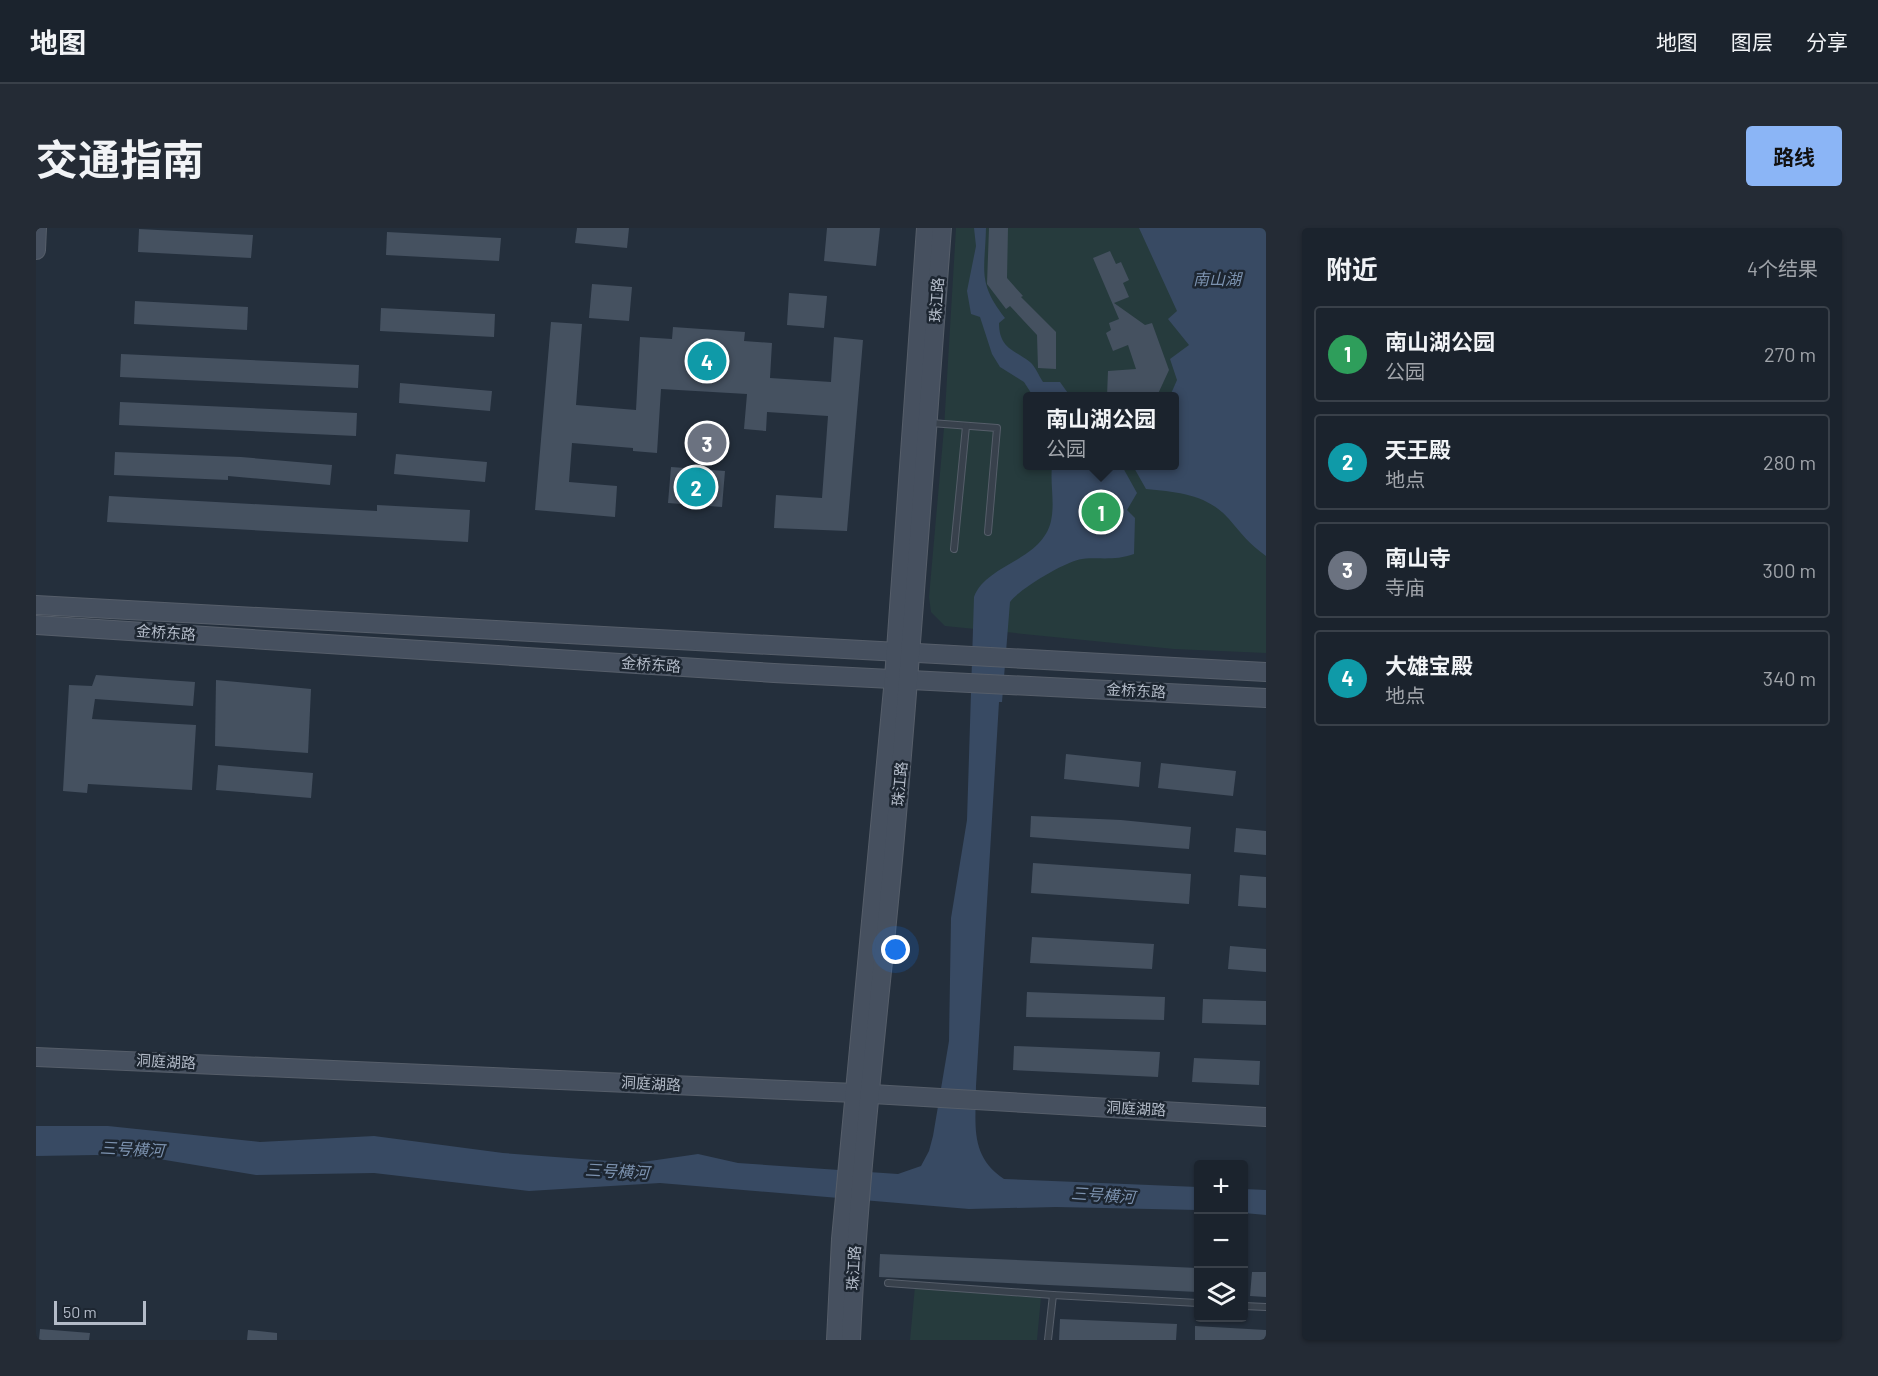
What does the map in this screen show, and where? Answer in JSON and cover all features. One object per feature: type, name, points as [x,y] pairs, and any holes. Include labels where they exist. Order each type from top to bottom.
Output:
[{"type":"street","points":[[36,250],[38,228]]},
{"type":"street","name":"珠江路","points":[[836,1340],[856,1165],[902,679],[912,422],[927,228]]},
{"type":"street","name":"珠江路","points":[[902,652],[942,228]]},
{"type":"street","name":"金桥东路","points":[[36,605],[1266,672]]},
{"type":"street","name":"金桥东路","points":[[36,625],[902,679],[1266,698]]},
{"type":"street","name":"洞庭湖路","points":[[36,1057],[863,1094],[1266,1117]]},
{"type":"street","name":"珠江路","points":[[850,1340],[851,1213]]},
{"type":"lane","points":[[912,422],[997,428],[988,532]]},
{"type":"lane","points":[[954,549],[966,426]]},
{"type":"lane","points":[[888,1283],[1194,1304]]},
{"type":"lane","points":[[1048,1340],[1053,1295]]},
{"type":"lane","points":[[1248,1306],[1266,1307]]},
{"type":"green space","points":[[956,228],[1266,228],[1266,653],[1174,649],[945,626],[931,612],[929,597],[944,428]]},
{"type":"green space","points":[[915,1286],[1041,1297],[1037,1340],[910,1340]]},
{"type":"water","points":[[974,228],[986,228],[984,266],[986,285],[996,306],[1005,318],[999,323],[1005,343],[1032,364],[1043,382],[1060,382],[1067,392],[1030,392],[1024,382],[1000,367],[992,354],[980,317],[971,314],[967,291],[976,246]]},
{"type":"water","name":"南山湖","points":[[1139,228],[1266,228],[1266,556],[1211,504],[1180,493],[1146,489],[1135,470],[1179,470],[1179,392],[1172,392],[1177,380],[1170,359],[1189,345],[1168,319],[1177,311]]},
{"type":"water","name":"三号横河","points":[[1052,470],[1124,470],[1137,493],[1127,510],[1135,518],[1134,554],[1075,561],[1033,583],[1010,602],[1002,702],[999,702],[976,1086],[977,1138],[985,1160],[1004,1179],[1194,1187],[1194,1210],[1056,1207],[969,1209],[660,1183],[529,1191],[374,1173],[256,1175],[159,1159],[96,1155],[36,1156],[36,1126],[108,1126],[260,1142],[374,1136],[503,1153],[636,1163],[698,1154],[738,1163],[898,1174],[921,1166],[929,1151],[933,1136],[949,1041],[951,918],[967,820],[974,597],[980,586],[990,577],[1026,554],[1046,534],[1051,521]]},
{"type":"water","points":[[1248,1189],[1266,1190],[1266,1215],[1248,1213]]},
{"type":"building","points":[[577,228],[629,228],[627,248],[575,243]]},
{"type":"building","points":[[827,228],[880,228],[876,266],[824,261]]},
{"type":"building","points":[[989,228],[1008,228],[1007,278],[1023,296],[1021,297],[1056,332],[1056,369],[1038,368],[1037,335],[1010,306],[1006,309],[987,284]]},
{"type":"building","points":[[139,229],[253,235],[251,258],[138,252]]},
{"type":"building","points":[[387,232],[501,238],[499,261],[386,255]]},
{"type":"building","points":[[1110,251],[1116,264],[1121,262],[1129,280],[1123,283],[1129,297],[1114,303],[1145,325],[1152,323],[1169,370],[1159,392],[1107,392],[1108,371],[1136,369],[1128,345],[1113,351],[1106,333],[1111,330],[1109,323],[1119,319],[1093,258]]},
{"type":"building","points":[[592,284],[632,287],[629,321],[589,318]]},
{"type":"building","points":[[789,293],[827,296],[824,328],[787,325]]},
{"type":"building","points":[[135,301],[248,307],[247,330],[134,324]]},
{"type":"building","points":[[381,308],[495,314],[494,337],[380,331]]},
{"type":"building","points":[[551,322],[582,324],[576,405],[636,410],[640,337],[672,339],[673,327],[745,332],[744,341],[772,343],[770,378],[831,382],[834,337],[863,340],[847,531],[774,528],[776,495],[822,498],[828,416],[767,412],[766,431],[744,429],[747,394],[661,389],[657,453],[633,451],[633,448],[572,443],[569,482],[617,486],[615,517],[535,510]]},
{"type":"building","points":[[121,354],[359,365],[358,388],[120,377]]},
{"type":"building","points":[[400,383],[492,391],[490,411],[399,403]]},
{"type":"building","points":[[120,402],[357,413],[356,436],[119,425]]},
{"type":"building","points":[[115,452],[241,457],[332,465],[330,485],[228,476],[228,480],[114,475]]},
{"type":"building","points":[[396,454],[487,462],[485,482],[394,474]]},
{"type":"building","points":[[671,467],[725,471],[722,507],[668,503]]},
{"type":"building","points":[[109,496],[377,511],[377,505],[470,510],[468,542],[107,522]]},
{"type":"building","points":[[96,675],[195,682],[193,706],[95,699],[92,719],[196,725],[192,790],[88,784],[87,793],[63,791],[69,685],[92,686]]},
{"type":"building","points":[[216,680],[311,689],[308,753],[215,746]]},
{"type":"building","points":[[1066,754],[1141,762],[1139,787],[1064,779]]},
{"type":"building","points":[[1161,763],[1236,771],[1233,796],[1158,788]]},
{"type":"building","points":[[218,765],[313,773],[311,798],[216,790]]},
{"type":"building","points":[[1031,816],[1121,820],[1191,827],[1189,849],[1030,837]]},
{"type":"building","points":[[1236,828],[1266,831],[1266,855],[1234,852]]},
{"type":"building","points":[[1033,863],[1191,874],[1189,904],[1031,893]]},
{"type":"building","points":[[1240,875],[1266,877],[1266,908],[1238,906]]},
{"type":"building","points":[[1032,937],[1154,944],[1152,969],[1030,963]]},
{"type":"building","points":[[1230,946],[1266,949],[1266,972],[1228,969]]},
{"type":"building","points":[[1027,992],[1165,997],[1164,1020],[1026,1017]]},
{"type":"building","points":[[1203,999],[1266,1001],[1266,1025],[1202,1023]]},
{"type":"building","points":[[1014,1046],[1160,1052],[1158,1077],[1013,1070]]},
{"type":"building","points":[[1194,1058],[1260,1061],[1259,1085],[1192,1082]]},
{"type":"building","points":[[880,1254],[1194,1268],[1194,1292],[879,1277]]},
{"type":"building","points":[[1252,1272],[1266,1272],[1266,1297],[1250,1296]]},
{"type":"building","points":[[1060,1319],[1177,1324],[1176,1340],[1059,1340]]},
{"type":"building","points":[[1195,1326],[1266,1330],[1266,1340],[1195,1340]]},
{"type":"building","points":[[40,1329],[90,1333],[89,1340],[39,1340]]},
{"type":"building","points":[[248,1330],[277,1333],[277,1340],[247,1340]]},
{"type":"place","name":"大雄宝殿","points":[[707,361]]},
{"type":"place","name":"南山寺","points":[[707,443]]},
{"type":"place","name":"天王殿","points":[[696,487]]},
{"type":"place","name":"南山湖公园","points":[[1101,512]]}]
